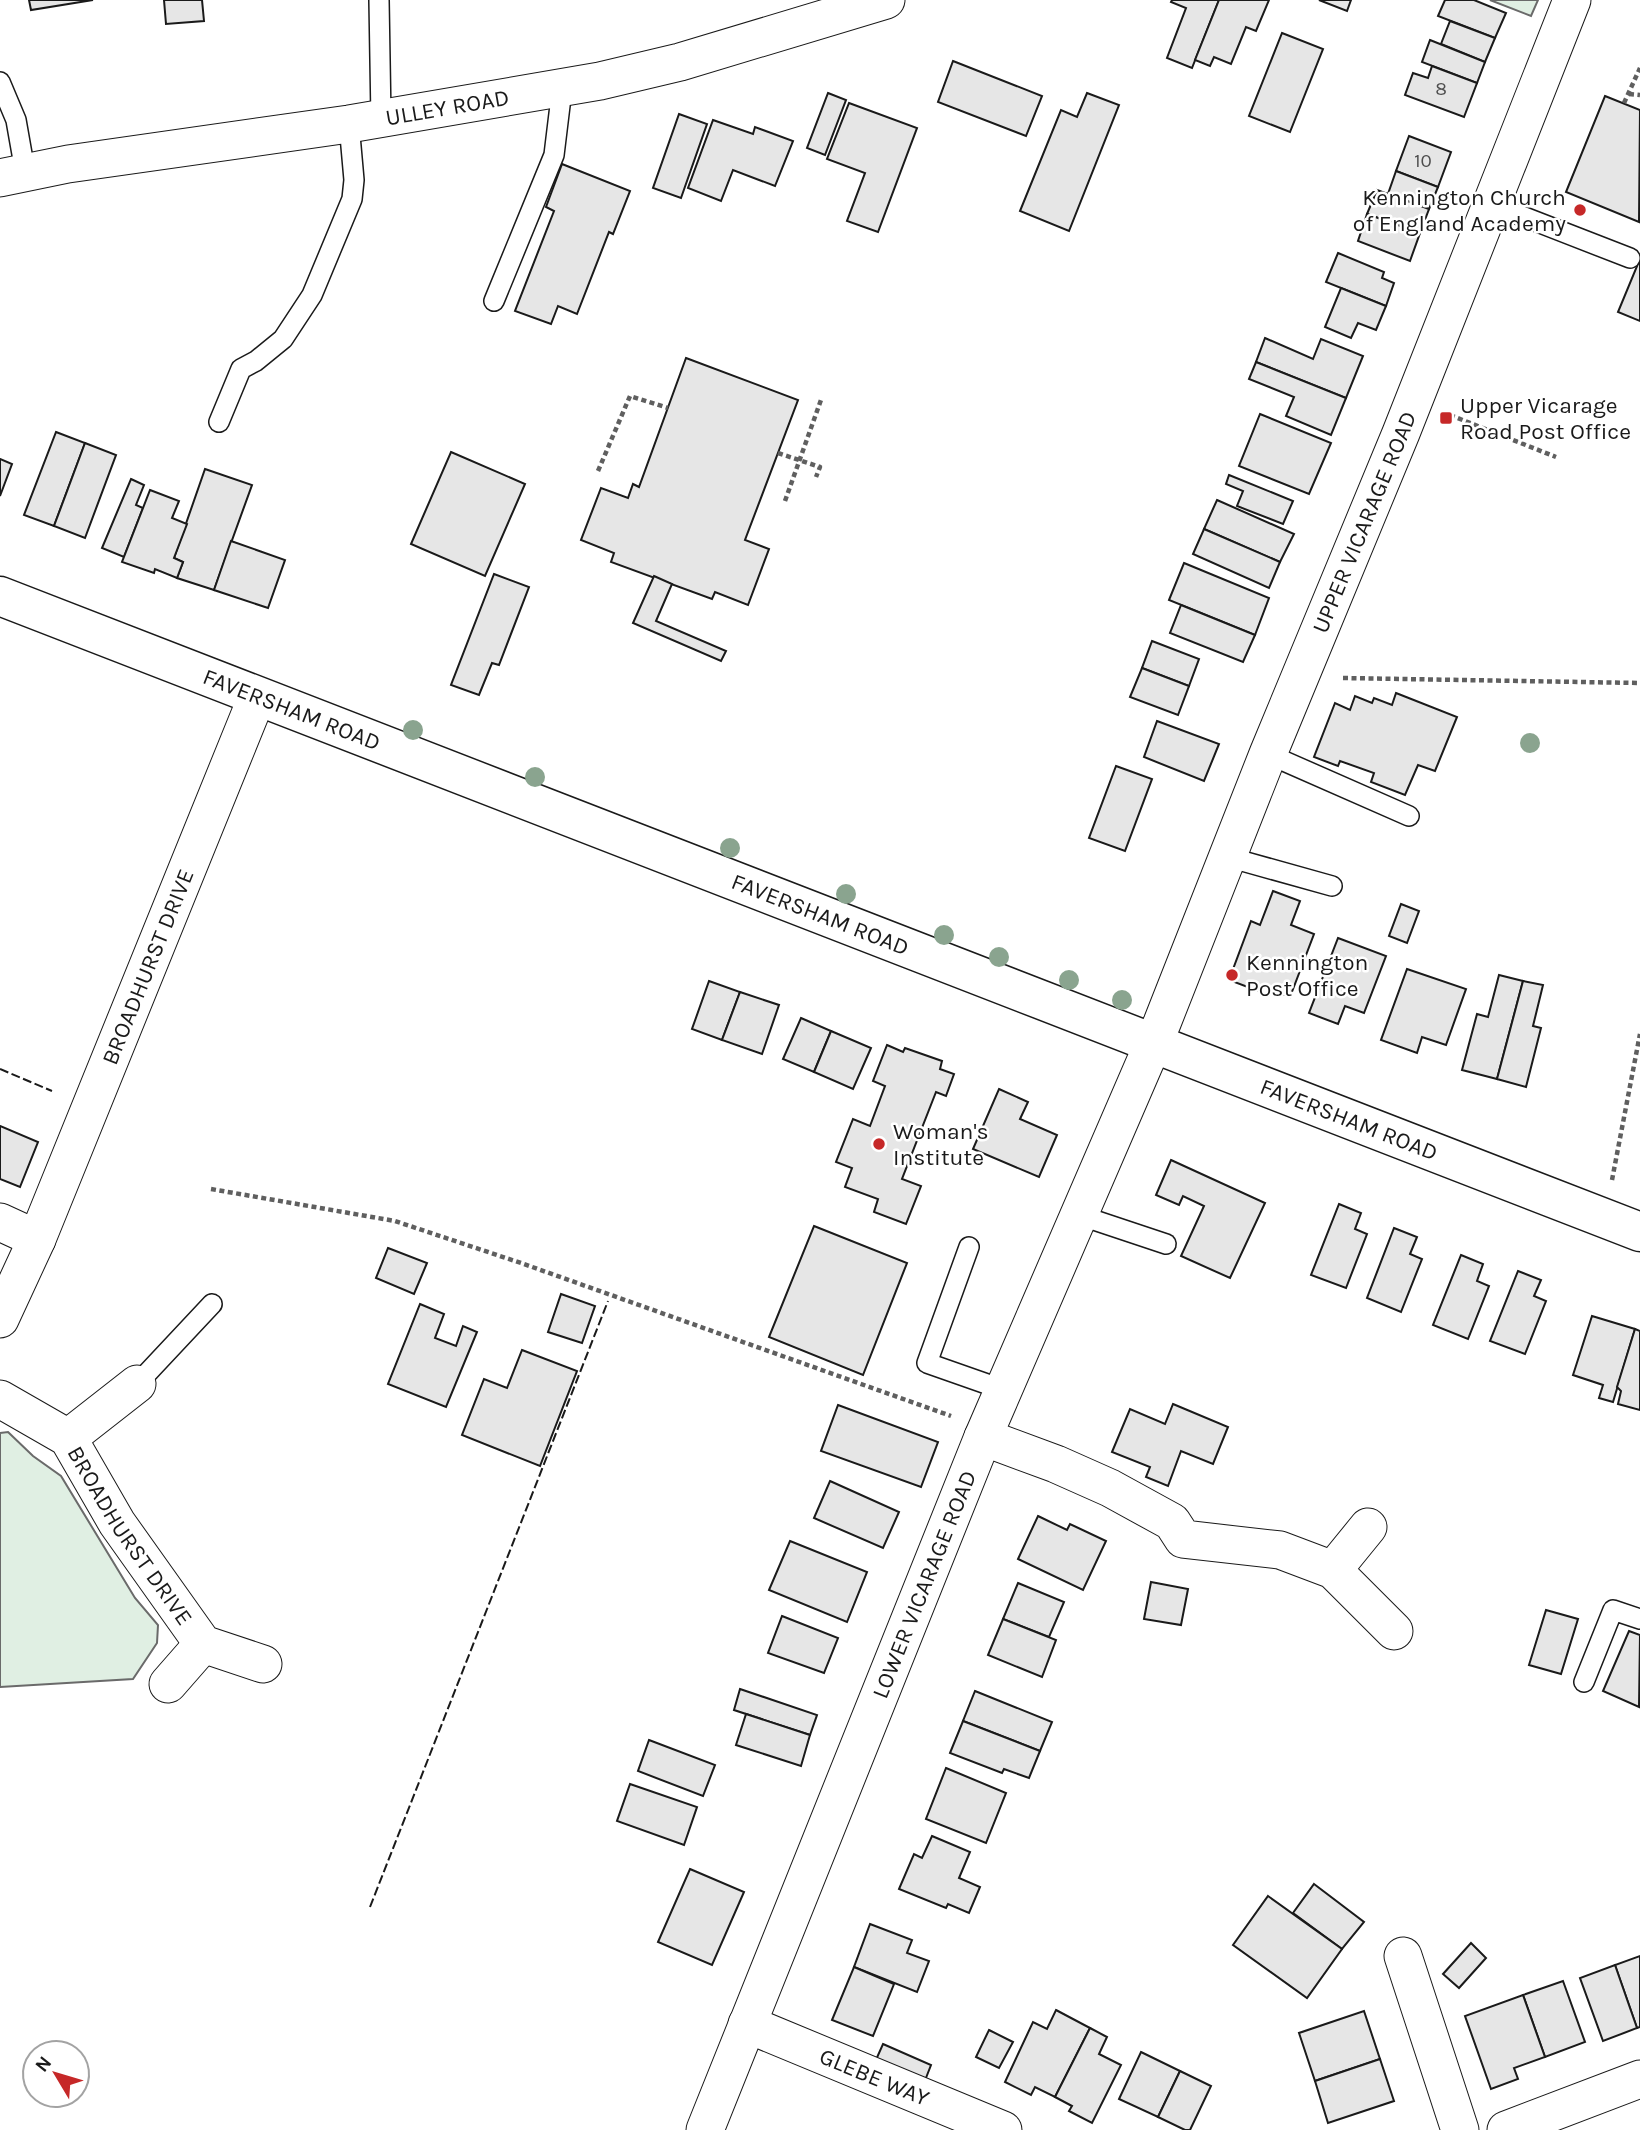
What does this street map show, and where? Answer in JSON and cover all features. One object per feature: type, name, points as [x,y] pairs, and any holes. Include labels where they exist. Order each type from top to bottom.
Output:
[{"type":"main road","name":"FAVERSHAM ROAD","points":[[0,596],[1640,1232]]},
{"type":"street","name":"ULLEY ROAD","points":[[13,174],[365,122],[562,89],[680,62],[802,12],[886,0]]},
{"type":"street","name":"UPPER VICARAGE ROAD","points":[[1154,1042],[1268,754],[1414,401],[1572,0]]},
{"type":"street","name":"BROADHURST DRIVE","points":[[0,1319],[37,1239],[257,697]]},
{"type":"street","name":"LOWER VICARAGE ROAD","points":[[705,2130],[985,1433],[1154,1042]]},
{"type":"street","points":[[0,1222],[37,1239]]},
{"type":"street","points":[[68,1438],[137,1384]]},
{"type":"street","name":"BROADHURST DRIVE","points":[[0,1399],[68,1438],[117,1523],[203,1644],[262,1664]]},
{"type":"street","points":[[985,1433],[1110,1488],[1172,1522],[1183,1539],[1280,1550],[1333,1570],[1394,1631]]},
{"type":"street","points":[[1333,1570],[1368,1527]]},
{"type":"street","points":[[168,1684],[203,1644]]},
{"type":"street","points":[[1403,1956],[1460,2130]]},
{"type":"street","name":"GLEBE WAY","points":[[747,2024],[1003,2130]]},
{"type":"street","points":[[1506,2130],[1640,2079]]},
{"type":"lane","points":[[219,422],[241,369],[256,361],[283,339],[312,295],[352,200],[365,122],[379,0]]},
{"type":"lane","points":[[0,82],[8,123],[13,174]]},
{"type":"lane","points":[[494,301],[554,155],[562,89]]},
{"type":"lane","points":[[1491,204],[1630,258]]},
{"type":"lane","points":[[1268,754],[1409,816]]},
{"type":"lane","points":[[1227,857],[1332,886]]},
{"type":"lane","points":[[1079,1215],[1166,1244]]},
{"type":"lane","points":[[969,1247],[927,1363],[1004,1390]]},
{"type":"lane","points":[[137,1384],[212,1304]]},
{"type":"lane","points":[[1584,1682],[1614,1610],[1640,1619]]},
{"type":"path","points":[[1624,103],[1640,68]]},
{"type":"path","points":[[1629,94],[1640,95]]},
{"type":"path","points":[[598,471],[630,396],[668,408]]},
{"type":"path","points":[[785,501],[822,397]]},
{"type":"path","points":[[1414,401],[1556,457]]},
{"type":"path","points":[[778,453],[820,467],[816,477]]},
{"type":"path","points":[[1300,678],[1640,683]]},
{"type":"path","points":[[1604,1219],[1640,1034]]},
{"type":"path","points":[[211,1189],[395,1222],[532,1267],[985,1433]]},
{"type":"green space","points":[[1490,0],[1538,0],[1531,16]]},
{"type":"green space","points":[[8,1432],[33,1456],[61,1476],[135,1598],[158,1625],[157,1643],[133,1679],[0,1687],[0,1433]]},
{"type":"building","points":[[29,0],[93,0],[31,10]]},
{"type":"building","points":[[164,0],[202,0],[204,21],[166,24]]},
{"type":"building","points":[[1219,0],[1192,68],[1167,58],[1186,8],[1171,2]]},
{"type":"building","points":[[1219,0],[1269,0],[1256,31],[1246,27],[1231,64],[1214,57],[1210,66],[1195,60]]},
{"type":"building","points":[[1319,0],[1351,0],[1347,11]]},
{"type":"building","points":[[1445,0],[1474,0],[1506,13],[1495,38],[1438,16]]},
{"type":"building","points":[[1450,21],[1495,38],[1485,62],[1441,44]]},
{"type":"building","points":[[1282,33],[1323,49],[1290,132],[1249,116]]},
{"type":"building","points":[[1430,40],[1485,62],[1477,83],[1422,62]]},
{"type":"building","points":[[953,61],[1042,96],[1026,136],[938,102]]},
{"type":"building","points":[[1432,66],[1477,83],[1464,117],[1405,95],[1413,73],[1428,78]]},
{"type":"building","points":[[828,93],[846,100],[825,155],[807,148]]},
{"type":"building","points":[[1087,93],[1119,105],[1069,231],[1020,211],[1061,110],[1077,117]]},
{"type":"building","points":[[1605,96],[1640,110],[1639,222],[1566,192]]},
{"type":"building","points":[[849,103],[917,128],[878,232],[847,221],[865,173],[827,159]]},
{"type":"building","points":[[679,114],[707,124],[681,198],[653,188]]},
{"type":"building","points":[[713,120],[753,134],[755,127],[793,141],[775,186],[733,170],[721,201],[688,188]]},
{"type":"building","points":[[1409,136],[1451,152],[1438,187],[1396,171]]},
{"type":"building","points":[[562,164],[630,191],[613,234],[609,232],[577,314],[558,306],[551,324],[515,311],[554,211],[546,207]]},
{"type":"building","points":[[1396,171],[1438,187],[1429,209],[1388,194]]},
{"type":"building","points":[[1377,190],[1429,209],[1420,233],[1367,214]]},
{"type":"building","points":[[1367,214],[1420,233],[1410,261],[1358,241]]},
{"type":"building","points":[[1338,253],[1384,272],[1382,278],[1394,283],[1386,306],[1326,282]]},
{"type":"building","points":[[1640,259],[1640,321],[1618,312]]},
{"type":"building","points":[[1341,288],[1386,306],[1376,330],[1358,323],[1351,338],[1325,327]]},
{"type":"building","points":[[1265,338],[1313,359],[1321,339],[1363,356],[1346,398],[1256,362]]},
{"type":"building","points":[[686,358],[798,400],[745,540],[769,549],[748,605],[715,592],[712,599],[611,562],[614,553],[581,540],[601,488],[628,498],[633,484],[639,487]]},
{"type":"building","points":[[1256,362],[1346,398],[1331,435],[1286,416],[1294,397],[1249,379]]},
{"type":"building","points":[[1260,414],[1331,443],[1309,494],[1239,466]]},
{"type":"building","points":[[56,432],[85,443],[54,526],[24,515]]},
{"type":"building","points":[[85,443],[116,455],[85,538],[54,526]]},
{"type":"building","points":[[451,452],[525,484],[485,576],[411,544]]},
{"type":"building","points":[[0,459],[12,464],[0,496]]},
{"type":"building","points":[[205,469],[252,485],[214,590],[177,578],[183,562],[174,558]]},
{"type":"building","points":[[1229,475],[1293,501],[1283,524],[1237,506],[1243,491],[1226,484]]},
{"type":"building","points":[[131,479],[144,485],[136,505],[143,508],[124,557],[102,548]]},
{"type":"building","points":[[150,490],[179,501],[172,518],[187,524],[174,558],[183,562],[177,578],[155,569],[154,573],[122,562]]},
{"type":"building","points":[[1217,500],[1294,534],[1280,562],[1204,529]]},
{"type":"building","points":[[1204,529],[1280,562],[1269,588],[1193,554]]},
{"type":"building","points":[[231,541],[285,560],[268,608],[214,590]]},
{"type":"building","points":[[1184,563],[1269,598],[1255,635],[1169,600]]},
{"type":"building","points":[[494,574],[529,587],[499,665],[492,663],[479,695],[451,685]]},
{"type":"building","points":[[654,576],[672,584],[656,621],[726,651],[721,661],[633,623]]},
{"type":"building","points":[[1181,605],[1255,635],[1243,662],[1170,633]]},
{"type":"building","points":[[1152,641],[1199,659],[1189,686],[1142,668]]},
{"type":"building","points":[[1142,668],[1189,686],[1178,715],[1130,697]]},
{"type":"building","points":[[1396,693],[1457,717],[1435,771],[1418,765],[1405,795],[1371,782],[1374,773],[1340,761],[1338,766],[1314,757],[1335,703],[1350,710],[1355,696],[1372,703],[1374,698],[1392,705]]},
{"type":"building","points":[[1157,721],[1219,744],[1204,781],[1144,757]]},
{"type":"building","points":[[1116,766],[1152,779],[1125,851],[1089,838]]},
{"type":"building","points":[[1273,891],[1300,901],[1291,925],[1314,934],[1290,997],[1264,987],[1261,992],[1229,980],[1251,921],[1260,925]]},
{"type":"building","points":[[1401,904],[1419,911],[1407,943],[1389,936]]},
{"type":"building","points":[[1338,938],[1386,956],[1364,1013],[1345,1006],[1338,1024],[1309,1013]]},
{"type":"building","points":[[1407,969],[1466,989],[1446,1045],[1422,1037],[1417,1053],[1381,1040]]},
{"type":"building","points":[[1499,975],[1523,981],[1497,1079],[1462,1070],[1477,1014],[1488,1017]]},
{"type":"building","points":[[709,981],[740,992],[722,1040],[692,1029]]},
{"type":"building","points":[[1523,981],[1543,985],[1533,1026],[1541,1028],[1526,1087],[1497,1079]]},
{"type":"building","points":[[740,992],[779,1005],[762,1054],[722,1040]]},
{"type":"building","points":[[801,1018],[831,1031],[814,1072],[783,1059]]},
{"type":"building","points":[[831,1031],[871,1048],[853,1089],[814,1072]]},
{"type":"building","name":"Woman's Institute","points":[[887,1045],[903,1052],[905,1048],[942,1061],[940,1069],[954,1074],[946,1096],[936,1092],[902,1179],[921,1186],[906,1224],[874,1212],[878,1199],[845,1187],[852,1168],[836,1162],[853,1119],[870,1126],[885,1086],[873,1081]]},
{"type":"building","points":[[999,1089],[1028,1102],[1020,1119],[1057,1135],[1039,1177],[973,1149]]},
{"type":"building","points":[[0,1126],[38,1142],[20,1187],[0,1179]]},
{"type":"building","points":[[1171,1160],[1265,1203],[1230,1278],[1181,1256],[1204,1206],[1183,1196],[1179,1205],[1156,1195]]},
{"type":"building","points":[[1339,1204],[1361,1213],[1355,1229],[1367,1234],[1346,1288],[1311,1275]]},
{"type":"building","points":[[814,1226],[907,1263],[863,1375],[769,1337]]},
{"type":"building","points":[[1394,1228],[1417,1237],[1410,1254],[1422,1259],[1401,1312],[1367,1298]]},
{"type":"building","points":[[388,1248],[427,1263],[414,1294],[376,1278]]},
{"type":"building","points":[[1461,1255],[1483,1264],[1477,1281],[1489,1286],[1468,1339],[1433,1325]]},
{"type":"building","points":[[1518,1271],[1541,1280],[1534,1296],[1546,1301],[1525,1354],[1490,1341]]},
{"type":"building","points":[[561,1294],[595,1306],[582,1343],[548,1332]]},
{"type":"building","points":[[420,1304],[444,1314],[435,1338],[456,1346],[463,1326],[477,1332],[446,1407],[388,1384]]},
{"type":"building","points":[[1592,1316],[1635,1329],[1613,1402],[1599,1398],[1603,1385],[1573,1375]]},
{"type":"building","points":[[1635,1329],[1640,1331],[1640,1410],[1618,1404],[1621,1391],[1617,1387]]},
{"type":"building","points":[[522,1350],[577,1371],[540,1466],[462,1435],[484,1379],[507,1388]]},
{"type":"building","points":[[1173,1404],[1228,1427],[1213,1464],[1181,1451],[1168,1486],[1146,1477],[1150,1467],[1112,1452],[1130,1409],[1165,1424]]},
{"type":"building","points":[[838,1405],[938,1442],[921,1487],[821,1451]]},
{"type":"building","points":[[830,1481],[899,1512],[883,1548],[814,1518]]},
{"type":"building","points":[[1038,1516],[1067,1530],[1070,1524],[1106,1541],[1083,1590],[1018,1559]]},
{"type":"building","points":[[790,1541],[867,1572],[847,1622],[769,1590]]},
{"type":"building","points":[[1151,1582],[1188,1589],[1181,1625],[1144,1619]]},
{"type":"building","points":[[1018,1583],[1064,1602],[1049,1637],[1003,1619]]},
{"type":"building","points":[[1546,1610],[1578,1619],[1561,1674],[1529,1665]]},
{"type":"building","points":[[782,1616],[838,1638],[824,1673],[768,1653]]},
{"type":"building","points":[[1003,1619],[1056,1640],[1042,1677],[988,1655]]},
{"type":"building","points":[[1629,1631],[1640,1635],[1639,1707],[1603,1691]]},
{"type":"building","points":[[740,1689],[817,1715],[810,1735],[734,1710]]},
{"type":"building","points":[[975,1691],[1052,1722],[1040,1751],[963,1721]]},
{"type":"building","points":[[746,1714],[810,1735],[801,1766],[736,1745]]},
{"type":"building","points":[[963,1721],[1040,1751],[1029,1778],[1004,1769],[1002,1773],[950,1753]]},
{"type":"building","points":[[649,1740],[715,1765],[703,1796],[638,1771]]},
{"type":"building","points":[[946,1768],[1006,1793],[986,1843],[926,1819]]},
{"type":"building","points":[[630,1784],[697,1807],[684,1845],[617,1821]]},
{"type":"building","points":[[932,1836],[970,1852],[959,1878],[980,1887],[969,1913],[948,1904],[946,1908],[899,1889],[914,1854],[922,1858]]},
{"type":"building","points":[[690,1869],[744,1892],[712,1965],[658,1942]]},
{"type":"building","points":[[1314,1884],[1364,1922],[1342,1949],[1293,1913]]},
{"type":"building","points":[[1268,1896],[1342,1949],[1307,1998],[1233,1945]]},
{"type":"building","points":[[870,1924],[912,1940],[907,1953],[929,1961],[917,1992],[854,1967]]},
{"type":"building","points":[[1471,1943],[1486,1958],[1459,1988],[1443,1974]]},
{"type":"building","points":[[1640,1956],[1640,2027],[1637,2028],[1615,1965]]},
{"type":"building","points":[[1615,1965],[1637,2028],[1603,2041],[1580,1978]]},
{"type":"building","points":[[854,1967],[894,1984],[873,2036],[832,2020]]},
{"type":"building","points":[[1563,1981],[1585,2042],[1545,2057],[1523,1995]]},
{"type":"building","points":[[1523,1995],[1545,2057],[1514,2068],[1518,2079],[1491,2089],[1465,2016]]},
{"type":"building","points":[[1056,2010],[1090,2028],[1055,2097],[1035,2087],[1031,2095],[1005,2082],[1033,2022],[1047,2029]]},
{"type":"building","points":[[1364,2011],[1380,2059],[1315,2081],[1299,2033]]},
{"type":"building","points":[[1090,2028],[1107,2037],[1099,2054],[1121,2065],[1092,2123],[1069,2111],[1072,2106],[1055,2097]]},
{"type":"building","points":[[989,2030],[1013,2042],[999,2068],[976,2057]]},
{"type":"building","points":[[883,2044],[931,2065],[924,2083],[875,2062]]},
{"type":"building","points":[[1141,2052],[1180,2071],[1158,2117],[1119,2099]]},
{"type":"building","points":[[1380,2059],[1394,2101],[1328,2123],[1315,2081]]},
{"type":"building","points":[[1180,2071],[1211,2086],[1190,2130],[1158,2117]]},
{"type":"fence","points":[[0,1069],[52,1091]]},
{"type":"fence","points":[[370,1907],[608,1301]]},
{"type":"place","name":"Kennington Church of England Academy","points":[[1580,210]]},
{"type":"place","name":"Upper Vicarage Road Post Office","points":[[1446,418]]},
{"type":"place","name":"Kennington Post Office","points":[[1232,975]]},
{"type":"place","name":"Woman's Institute","points":[[879,1144]]}]
